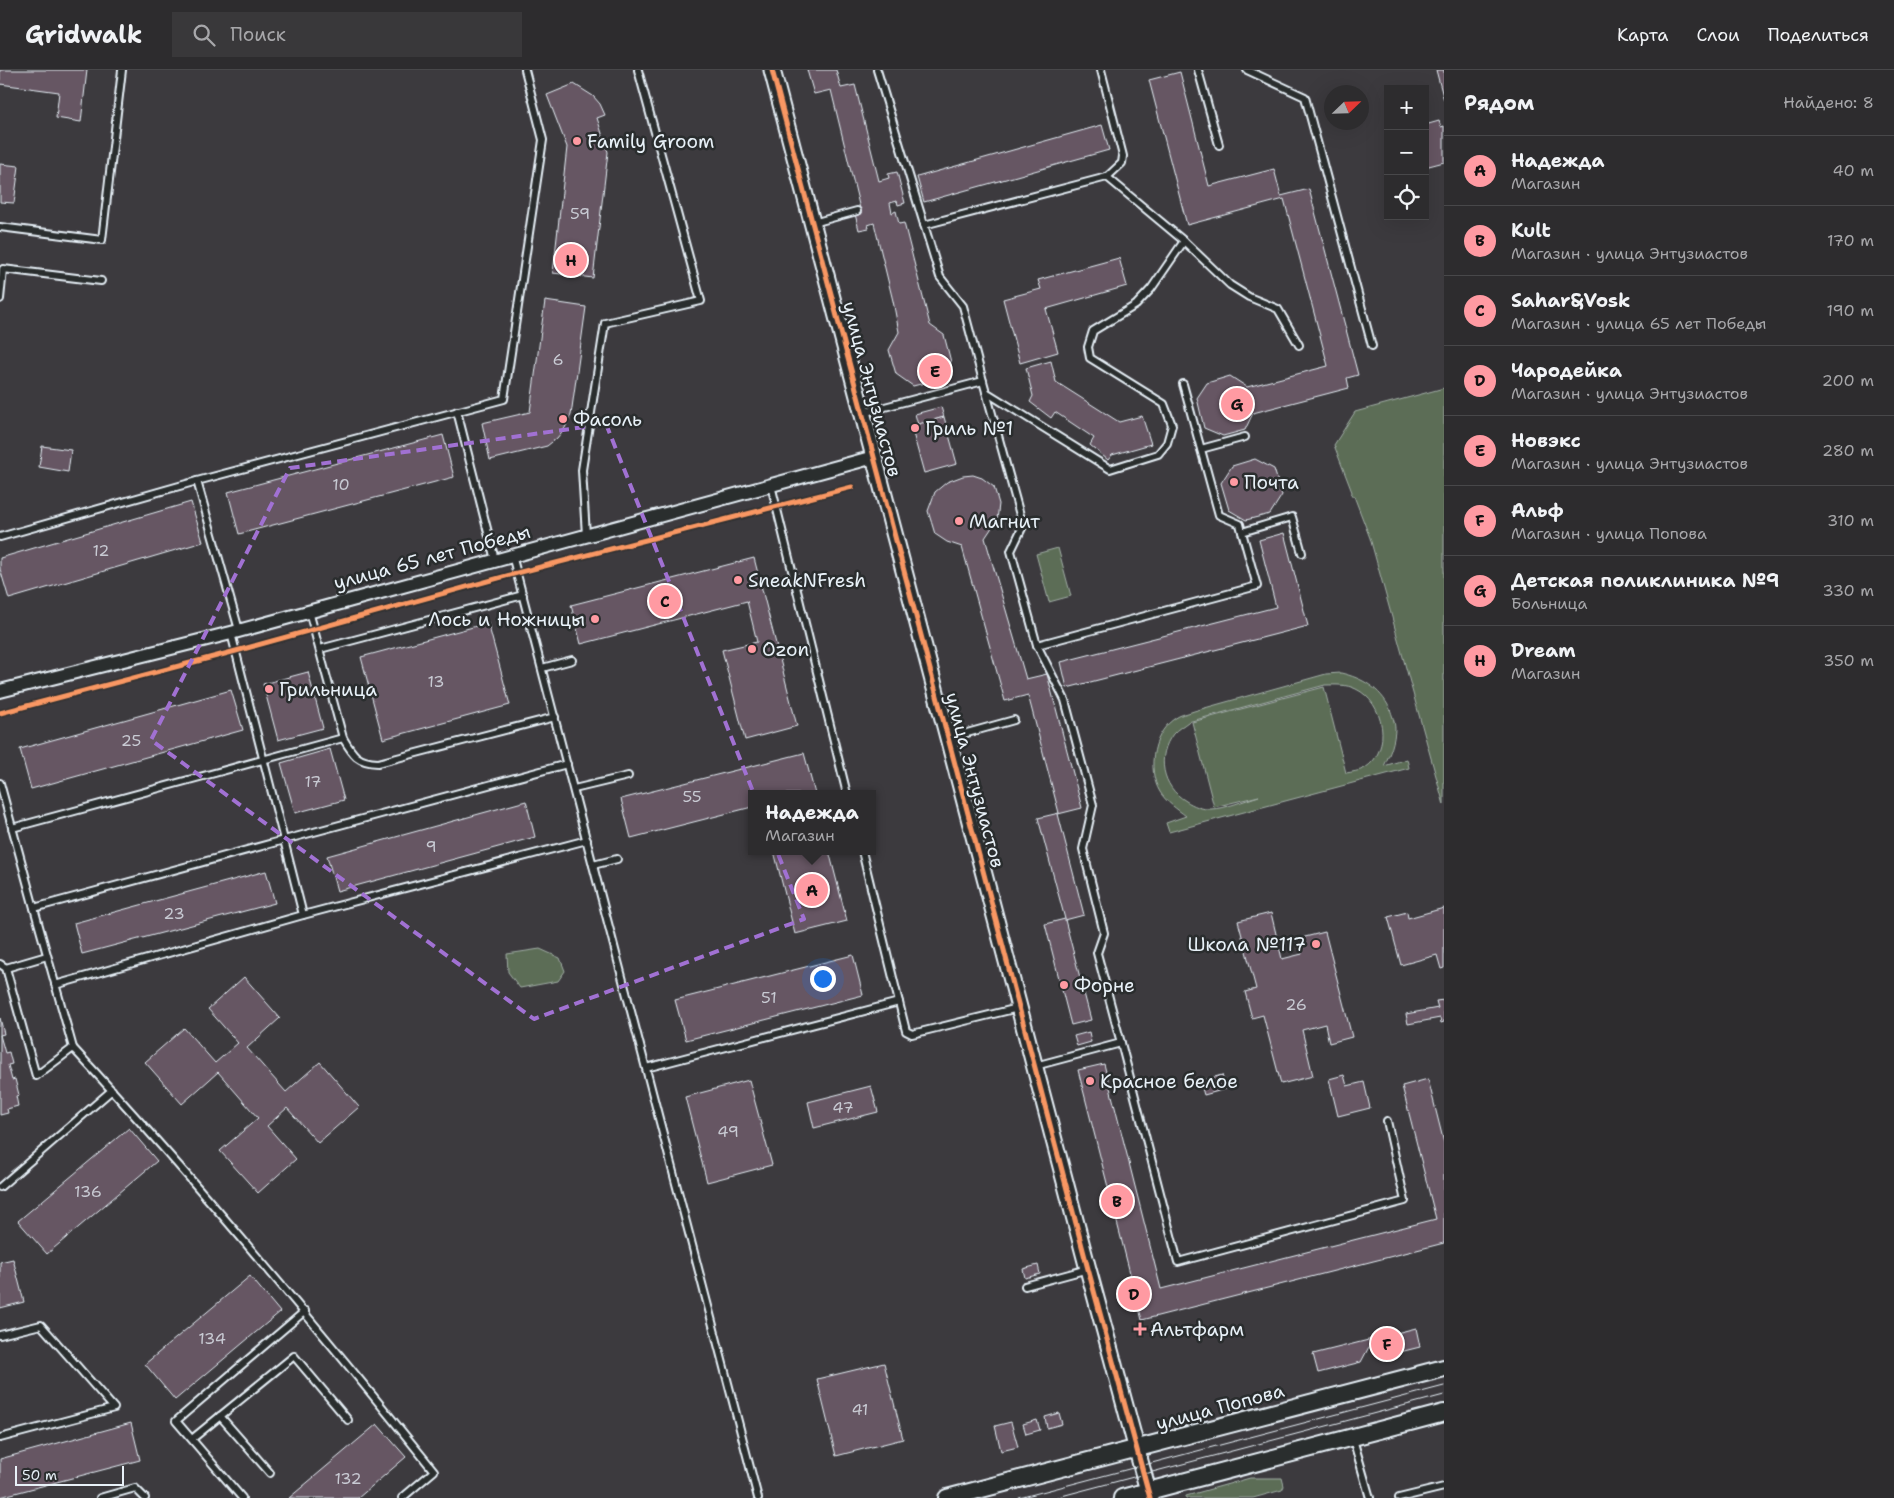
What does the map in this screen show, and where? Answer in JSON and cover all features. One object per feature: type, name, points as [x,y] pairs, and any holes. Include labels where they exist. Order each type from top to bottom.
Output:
[{"type":"main road","name":"улица Попова","points":[[947,1498],[1444,1368]]},
{"type":"main road","points":[[1122,1498],[1149,1495],[1444,1413]]},
{"type":"street","name":"улица Энтузиастов","points":[[772,70],[1149,1495]]},
{"type":"street","name":"улица 65 лет Победы","points":[[0,691],[235,632],[309,610],[874,457]]},
{"type":"lane","points":[[0,227],[102,240],[122,70]]},
{"type":"lane","points":[[0,537],[197,481],[504,399],[544,140],[524,70]]},
{"type":"lane","points":[[586,535],[582,470],[605,323],[702,300],[638,70]]},
{"type":"lane","points":[[877,70],[940,277],[964,306],[1023,526],[1011,551],[1037,645],[1065,700],[1093,805],[1083,849],[1104,933],[1097,954],[1178,1262],[1405,1202],[1387,1121]]},
{"type":"lane","points":[[924,225],[1107,177],[1122,163],[1123,156],[1101,70]]},
{"type":"lane","points":[[1198,70],[1219,145]]},
{"type":"lane","points":[[1247,70],[1305,97],[1372,346]]},
{"type":"lane","points":[[1107,177],[1184,241],[1230,285],[1249,297],[1278,310],[1298,345]]},
{"type":"lane","points":[[813,223],[857,211]]},
{"type":"lane","points":[[986,392],[1110,468],[1158,454],[1167,443],[1172,425],[1164,404],[1090,358],[1088,347],[1093,331],[1136,305],[1151,288],[1184,241]]},
{"type":"lane","points":[[0,299],[2,269],[100,281]]},
{"type":"lane","points":[[862,413],[983,381]]},
{"type":"lane","points":[[1037,645],[1257,586],[1240,524],[1219,515],[1183,384]]},
{"type":"lane","points":[[457,411],[495,560]]},
{"type":"lane","points":[[1201,449],[1245,437]]},
{"type":"lane","points":[[197,481],[303,915]]},
{"type":"lane","points":[[771,485],[846,790]]},
{"type":"lane","points":[[1242,532],[1292,517],[1302,553]]},
{"type":"lane","points":[[512,555],[758,1498]]},
{"type":"lane","points":[[320,650],[523,595]]},
{"type":"lane","points":[[309,610],[343,738],[352,752],[363,762],[378,763],[555,716]]},
{"type":"lane","points":[[542,668],[572,660]]},
{"type":"lane","points":[[949,738],[1014,720]]},
{"type":"lane","points":[[12,828],[343,738]]},
{"type":"lane","points":[[34,908],[567,764]]},
{"type":"lane","points":[[574,789],[628,776]]},
{"type":"lane","points":[[0,783],[3,809],[12,828],[73,1048],[305,1311],[434,1471],[402,1498]]},
{"type":"lane","points":[[55,984],[303,915],[587,840]]},
{"type":"lane","points":[[863,855],[906,1031],[912,1034],[1019,1007]]},
{"type":"lane","points":[[593,865],[617,859]]},
{"type":"lane","points":[[47,956],[3,966],[36,1076],[73,1048]]},
{"type":"lane","points":[[646,1068],[899,1002]]},
{"type":"lane","points":[[1034,1066],[1121,1043]]},
{"type":"lane","points":[[0,1187],[112,1090]]},
{"type":"lane","points":[[1025,1286],[1088,1269]]},
{"type":"lane","points":[[242,1498],[176,1421],[305,1311]]},
{"type":"lane","points":[[0,1335],[41,1325],[114,1408],[0,1438]]},
{"type":"lane","points":[[192,1439],[294,1356],[348,1420]]},
{"type":"lane","points":[[220,1416],[270,1473]]},
{"type":"lane","points":[[1352,1438],[1370,1498]]},
{"type":"lane","points":[[1399,1498],[1444,1486]]},
{"type":"lane","points":[[100,1498],[135,1488],[145,1498]]},
{"type":"highlighted area","points":[[606,424],[804,919],[534,1019],[151,740],[290,468]]},
{"type":"green space","points":[[1444,388],[1444,805],[1370,538],[1354,496],[1351,496],[1352,492],[1334,445],[1355,412]]},
{"type":"green space","points":[[1058,548],[1071,596],[1049,602],[1036,554]]},
{"type":"green space","points":[[1341,673],[1356,678],[1370,685],[1381,695],[1390,709],[1395,728],[1392,747],[1384,766],[1407,759],[1409,768],[1169,832],[1166,823],[1186,816],[1162,796],[1153,772],[1154,750],[1163,730],[1170,722],[1179,716],[1194,711],[1326,674]],"holes":[[[1325,685],[1345,686],[1356,689],[1366,695],[1379,715],[1382,739],[1374,760],[1365,768],[1346,773],[1324,687],[1192,722],[1214,807],[1259,796],[1228,806],[1208,809],[1188,803],[1171,788],[1164,770],[1164,752],[1173,734],[1188,722]]]},
{"type":"green space","points":[[540,949],[560,958],[565,971],[558,981],[520,988],[508,972],[507,954]]},
{"type":"green space","points":[[1250,1478],[1282,1478],[1284,1486],[1282,1490],[1253,1498],[1186,1498],[1186,1496]]},
{"type":"building","points":[[0,70],[87,70],[81,122],[56,118],[59,92],[0,84]]},
{"type":"building","points":[[807,70],[836,70],[841,88],[855,85],[879,181],[889,178],[888,174],[897,172],[905,203],[898,205],[897,201],[890,203],[892,213],[896,211],[899,224],[904,223],[930,325],[944,335],[951,362],[940,379],[913,386],[896,374],[889,350],[899,332],[874,223],[868,225],[869,228],[859,230],[855,214],[861,213],[831,90],[814,94]]},
{"type":"building","points":[[1436,70],[1444,70],[1444,100]]},
{"type":"building","points":[[1180,72],[1209,186],[1274,169],[1281,196],[1309,189],[1358,375],[1347,378],[1349,388],[1253,413],[1245,430],[1223,436],[1204,428],[1197,398],[1207,383],[1230,376],[1247,387],[1328,366],[1284,199],[1187,225],[1149,80]]},
{"type":"building","points":[[574,84],[593,96],[600,104],[605,115],[597,118],[608,152],[593,278],[553,273],[567,147],[547,95]]},
{"type":"building","points":[[1439,121],[1441,127],[1444,126],[1444,162],[1429,166],[1429,130],[1429,124]]},
{"type":"building","points":[[1102,125],[1109,150],[924,202],[917,177]]},
{"type":"building","points":[[0,164],[19,166],[14,203],[0,202]]},
{"type":"building","points":[[1119,258],[1127,286],[1046,309],[1058,352],[1020,363],[1003,299],[1041,289],[1038,280]]},
{"type":"building","points":[[545,301],[586,307],[571,415],[565,428],[547,446],[490,460],[482,423],[530,412]]},
{"type":"building","points":[[1051,361],[1056,382],[1119,422],[1142,416],[1151,444],[1112,455],[1108,460],[1090,445],[1094,438],[1055,412],[1051,418],[1030,402],[1033,396],[1026,368]]},
{"type":"building","points":[[941,407],[944,417],[918,425],[915,414]]},
{"type":"building","points":[[944,417],[957,464],[924,473],[911,426]]},
{"type":"building","points":[[443,435],[454,477],[239,534],[228,492]]},
{"type":"building","points":[[42,446],[71,450],[68,472],[39,467]]},
{"type":"building","points":[[1255,459],[1274,469],[1282,495],[1270,514],[1246,520],[1229,510],[1221,483],[1232,466]]},
{"type":"building","points":[[973,475],[982,478],[994,487],[999,504],[997,520],[985,538],[1026,679],[1047,674],[1082,808],[1058,814],[1084,915],[1065,920],[1091,1020],[1071,1025],[1045,924],[1065,919],[1038,818],[1059,813],[1028,695],[1005,701],[962,547],[947,542],[935,534],[928,511],[935,492],[947,482],[963,476]]},
{"type":"building","points":[[191,502],[203,542],[9,599],[0,569],[0,558]]},
{"type":"building","points":[[1284,533],[1308,626],[1067,688],[1061,662],[1276,607],[1259,540]]},
{"type":"building","points":[[754,558],[797,726],[745,740],[722,650],[757,642],[747,601],[581,644],[571,605]]},
{"type":"building","points":[[488,623],[510,705],[383,739],[361,657]]},
{"type":"building","points":[[308,672],[323,728],[278,740],[263,684]]},
{"type":"building","points":[[231,690],[243,730],[31,789],[20,749]]},
{"type":"building","points":[[330,749],[344,800],[295,813],[281,763]]},
{"type":"building","points":[[804,753],[814,790],[748,790],[748,808],[631,838],[621,799]]},
{"type":"building","points":[[526,801],[535,837],[337,891],[327,856]]},
{"type":"building","points":[[775,855],[830,855],[847,921],[795,934]]},
{"type":"building","points":[[266,871],[275,903],[82,954],[74,923]]},
{"type":"building","points":[[1444,908],[1444,968],[1441,969],[1437,955],[1401,965],[1388,917],[1407,912],[1408,918]]},
{"type":"building","points":[[1271,913],[1282,959],[1302,954],[1297,939],[1325,932],[1352,1037],[1329,1043],[1325,1024],[1302,1030],[1313,1076],[1281,1084],[1263,1015],[1252,1018],[1245,992],[1256,989],[1238,921]]},
{"type":"building","points":[[853,955],[863,995],[686,1040],[675,1000]]},
{"type":"building","points":[[244,977],[280,1018],[247,1048],[286,1092],[320,1062],[359,1107],[318,1143],[287,1108],[267,1126],[296,1159],[258,1193],[220,1151],[258,1118],[218,1072],[182,1104],[145,1062],[184,1028],[215,1063],[238,1043],[208,1009]]},
{"type":"building","points":[[1444,1000],[1444,1022],[1441,1023],[1440,1018],[1408,1024],[1406,1014],[1438,1008],[1436,1001]]},
{"type":"building","points":[[0,1018],[4,1034],[0,1035]]},
{"type":"building","points":[[1089,1032],[1091,1042],[1077,1046],[1074,1036]]},
{"type":"building","points":[[0,1035],[5,1053],[9,1052],[12,1064],[8,1065],[12,1080],[15,1079],[19,1095],[16,1096],[18,1106],[7,1109],[8,1113],[0,1115]]},
{"type":"building","points":[[1104,1064],[1161,1289],[1436,1219],[1402,1086],[1428,1079],[1444,1143],[1444,1243],[1142,1320],[1078,1070]]},
{"type":"building","points":[[1222,1075],[1226,1089],[1204,1095],[1200,1081]]},
{"type":"building","points":[[1344,1075],[1347,1086],[1364,1082],[1370,1108],[1338,1116],[1329,1079]]},
{"type":"building","points":[[749,1080],[772,1165],[707,1182],[685,1097]]},
{"type":"building","points":[[871,1086],[878,1112],[814,1128],[808,1102]]},
{"type":"building","points":[[129,1128],[157,1161],[47,1254],[18,1221]]},
{"type":"building","points":[[13,1259],[24,1302],[0,1308],[0,1262]]},
{"type":"building","points":[[1038,1265],[1040,1274],[1025,1278],[1023,1269]]},
{"type":"building","points":[[250,1276],[280,1312],[175,1400],[145,1364]]},
{"type":"building","points":[[1416,1328],[1420,1347],[1388,1355],[1370,1345],[1361,1362],[1318,1373],[1313,1354]]},
{"type":"building","points":[[884,1363],[903,1439],[836,1456],[817,1379]]},
{"type":"building","points":[[1059,1413],[1062,1424],[1047,1428],[1045,1417]]},
{"type":"building","points":[[1037,1420],[1040,1430],[1026,1434],[1023,1424]]},
{"type":"building","points":[[1011,1422],[1018,1447],[1001,1451],[995,1426]]},
{"type":"building","points":[[131,1423],[140,1460],[0,1497],[0,1459]]},
{"type":"building","points":[[377,1424],[406,1457],[358,1498],[289,1498]]},
{"type":"tram line","points":[[1019,1498],[1444,1386]]},
{"type":"tram line","points":[[1054,1498],[1444,1395]]},
{"type":"cycle path","points":[[772,70],[1150,1498]]},
{"type":"cycle path","points":[[0,713],[236,651],[517,573],[852,487]]},
{"type":"place","name":"Family Groom","points":[[577,141]]},
{"type":"place","name":"Dream","points":[[571,260]]},
{"type":"place","name":"Новэкс","points":[[935,371]]},
{"type":"place","name":"Детская поликлиника №9","points":[[1237,404]]},
{"type":"place","name":"Фасоль","points":[[563,419]]},
{"type":"place","name":"Гриль №1","points":[[915,428]]},
{"type":"place","name":"Почта","points":[[1234,482]]},
{"type":"place","name":"Магнит","points":[[959,521]]},
{"type":"place","name":"SneakNFresh","points":[[738,580]]},
{"type":"place","name":"Sahar&Vosk","points":[[665,601]]},
{"type":"place","name":"Лось и Ножницы","points":[[595,619]]},
{"type":"place","name":"Ozon","points":[[752,649]]},
{"type":"place","name":"Грильница","points":[[269,689]]},
{"type":"place","name":"Надежда","points":[[812,890]]},
{"type":"place","name":"Школа №117","points":[[1316,944]]},
{"type":"place","name":"Форне","points":[[1064,985]]},
{"type":"place","name":"Красное белое","points":[[1090,1081]]},
{"type":"place","name":"Kult","points":[[1117,1201]]},
{"type":"place","name":"Чародейка","points":[[1134,1294]]},
{"type":"place","name":"Альтфарм","points":[[1140,1329]]},
{"type":"place","name":"Альф","points":[[1387,1344]]}]
